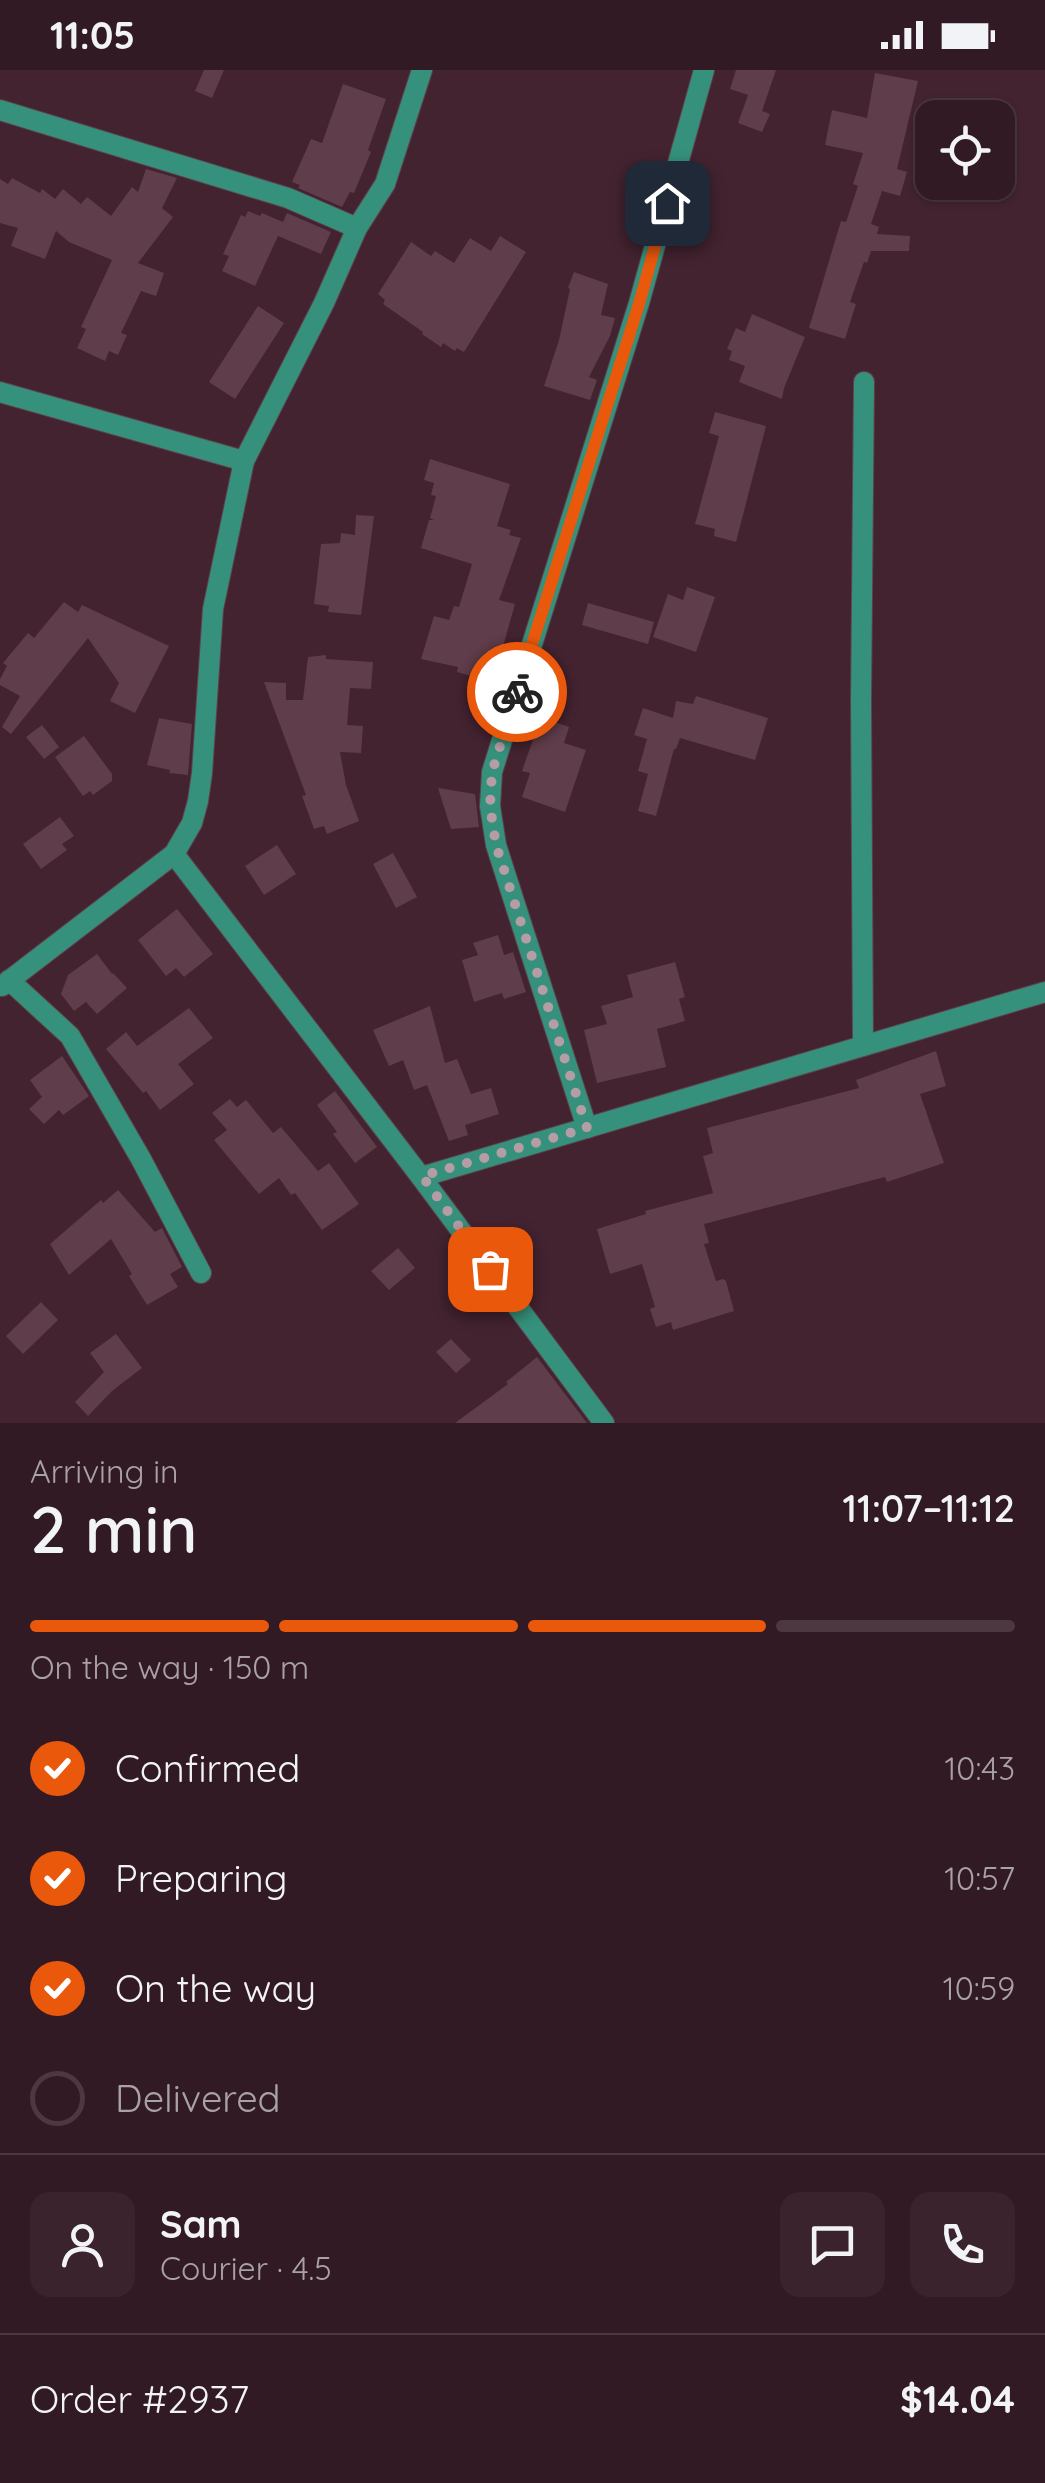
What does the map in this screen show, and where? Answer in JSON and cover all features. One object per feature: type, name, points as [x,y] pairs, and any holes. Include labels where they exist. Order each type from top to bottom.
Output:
[{"type":"street","points":[[201,1273],[70,1036],[5,984],[174,854],[192,823],[202,773],[213,609],[244,461],[324,303],[357,228],[385,184],[422,70]]},
{"type":"street","points":[[587,1128],[496,845],[490,806],[492,772],[639,304],[704,70]]},
{"type":"street","points":[[0,110],[288,198],[357,228]]},
{"type":"street","points":[[863,1046],[864,382]]},
{"type":"street","points":[[0,392],[244,461]]},
{"type":"street","points":[[174,854],[422,1176],[604,1423]]},
{"type":"street","points":[[422,1176],[1045,992]]},
{"type":"building","points":[[204,70],[224,70],[212,98],[195,91]]},
{"type":"building","points":[[736,70],[776,70],[762,111],[770,114],[762,132],[738,123],[748,95],[730,89]]},
{"type":"building","points":[[875,73],[918,81],[897,169],[907,172],[900,196],[882,191],[871,224],[879,227],[877,234],[910,236],[909,251],[871,251],[850,302],[856,304],[845,339],[809,328],[841,221],[846,222],[858,186],[853,184],[863,153],[825,145],[832,110],[867,118]]},
{"type":"building","points":[[343,84],[386,99],[368,150],[371,152],[354,193],[350,192],[342,207],[292,182],[311,139],[322,143]]},
{"type":"building","points":[[146,169],[177,178],[162,208],[173,217],[138,263],[164,273],[156,296],[141,291],[121,333],[127,335],[118,355],[109,351],[105,361],[77,348],[86,329],[81,327],[112,260],[69,242],[56,231],[45,259],[11,246],[18,228],[0,223],[0,179],[8,184],[12,178],[40,193],[42,189],[55,199],[63,189],[81,204],[87,197],[111,216],[132,187],[138,192]]},
{"type":"building","points":[[248,211],[283,222],[287,213],[331,232],[321,254],[278,236],[255,286],[222,271],[229,256],[223,254],[241,215],[245,217]]},
{"type":"building","points":[[500,236],[526,252],[464,352],[443,343],[441,347],[383,304],[385,300],[378,294],[411,242],[431,256],[435,251],[454,263],[470,238],[491,251]]},
{"type":"building","points":[[574,272],[608,284],[601,315],[615,318],[589,377],[597,380],[590,400],[544,386]]},
{"type":"building","points":[[258,306],[284,323],[235,399],[209,382]]},
{"type":"building","points":[[752,314],[805,337],[782,399],[739,382],[745,366],[729,360],[732,351],[727,349],[736,328],[745,332]]},
{"type":"building","points":[[715,412],[766,426],[736,542],[714,536],[715,529],[695,524],[719,436],[709,433]]},
{"type":"building","points":[[430,459],[510,484],[497,526],[521,538],[499,600],[515,604],[493,682],[457,672],[458,667],[421,659],[434,616],[449,620],[454,606],[459,607],[472,564],[421,548],[429,520],[434,520],[430,518],[436,496],[431,495],[434,483],[424,480]]},
{"type":"building","points":[[356,515],[374,516],[361,615],[328,612],[329,606],[314,604],[321,544],[340,543],[341,533],[355,535]]},
{"type":"building","points":[[687,587],[715,597],[696,652],[653,637],[668,594],[683,600]]},
{"type":"building","points":[[64,602],[78,612],[82,605],[169,646],[135,713],[110,701],[119,683],[88,638],[11,734],[2,727],[20,696],[0,685],[7,666],[3,663],[28,633],[34,638]]},
{"type":"building","points":[[588,603],[654,622],[648,644],[582,625]]},
{"type":"building","points":[[326,655],[326,659],[373,662],[371,689],[350,688],[347,725],[363,726],[361,753],[340,752],[359,821],[327,834],[324,826],[314,829],[302,796],[306,795],[264,682],[286,683],[286,700],[303,700],[308,657]]},
{"type":"building","points":[[696,696],[768,718],[755,760],[680,738],[656,816],[638,811],[648,774],[638,771],[647,739],[634,735],[643,708],[673,718],[676,701],[693,704]]},
{"type":"building","points":[[541,717],[569,727],[564,743],[586,750],[565,812],[522,797],[530,773],[522,771]]},
{"type":"building","points":[[159,718],[192,724],[188,775],[147,765]]},
{"type":"building","points":[[42,725],[59,747],[44,759],[26,737]]},
{"type":"building","points":[[84,736],[112,774],[112,781],[93,795],[90,791],[83,796],[55,757]]},
{"type":"building","points":[[438,788],[475,794],[479,827],[451,829]]},
{"type":"building","points":[[60,817],[74,836],[62,844],[67,850],[41,869],[23,844]]},
{"type":"building","points":[[277,845],[296,874],[264,895],[245,866]]},
{"type":"building","points":[[393,853],[417,897],[396,908],[373,864]]},
{"type":"building","points":[[177,909],[213,954],[184,977],[176,968],[166,976],[138,940]]},
{"type":"building","points":[[498,935],[504,955],[513,952],[526,992],[504,999],[502,993],[474,1002],[462,960],[478,955],[473,943]]},
{"type":"building","points":[[97,954],[127,988],[97,1014],[86,1002],[74,1011],[61,994],[68,975]]},
{"type":"building","points":[[675,962],[685,997],[679,999],[685,1021],[657,1029],[666,1067],[597,1083],[584,1030],[607,1024],[601,1006],[633,997],[627,975]]},
{"type":"building","points":[[430,1006],[445,1063],[457,1059],[471,1094],[491,1088],[499,1114],[465,1125],[468,1135],[449,1141],[427,1085],[414,1090],[403,1060],[389,1066],[373,1030]]},
{"type":"building","points":[[189,1008],[213,1038],[178,1064],[194,1084],[160,1110],[106,1049],[126,1032],[137,1046]]},
{"type":"building","points":[[936,1051],[946,1086],[920,1094],[944,1163],[887,1182],[885,1177],[704,1224],[709,1243],[704,1244],[716,1281],[726,1281],[734,1311],[673,1330],[671,1322],[656,1327],[650,1309],[655,1307],[642,1264],[610,1274],[597,1229],[713,1193],[703,1156],[713,1153],[707,1128],[859,1088],[856,1080]]},
{"type":"building","points":[[62,1056],[89,1096],[63,1115],[59,1110],[44,1124],[29,1109],[42,1097],[30,1080]]},
{"type":"building","points":[[335,1091],[377,1147],[355,1163],[317,1105]]},
{"type":"building","points":[[230,1099],[237,1107],[246,1100],[273,1133],[281,1127],[318,1171],[329,1163],[359,1204],[322,1230],[279,1178],[259,1194],[214,1140],[227,1130],[212,1113]]},
{"type":"building","points":[[118,1190],[155,1232],[162,1228],[182,1267],[170,1274],[178,1287],[147,1305],[111,1239],[69,1275],[50,1244]]},
{"type":"building","points":[[398,1248],[415,1268],[389,1290],[371,1271]]},
{"type":"building","points":[[41,1302],[58,1320],[23,1354],[6,1336]]},
{"type":"building","points":[[116,1334],[142,1368],[88,1416],[75,1402],[104,1372],[90,1353]]},
{"type":"building","points":[[451,1339],[471,1360],[456,1373],[436,1352]]},
{"type":"building","points":[[537,1357],[587,1423],[455,1423],[508,1384]]},
{"type":"way so far","points":[[490,1269],[422,1176],[587,1128],[496,845],[490,806],[492,772],[517,692]]},
{"type":"route","points":[[517,692],[667,203]]}]
